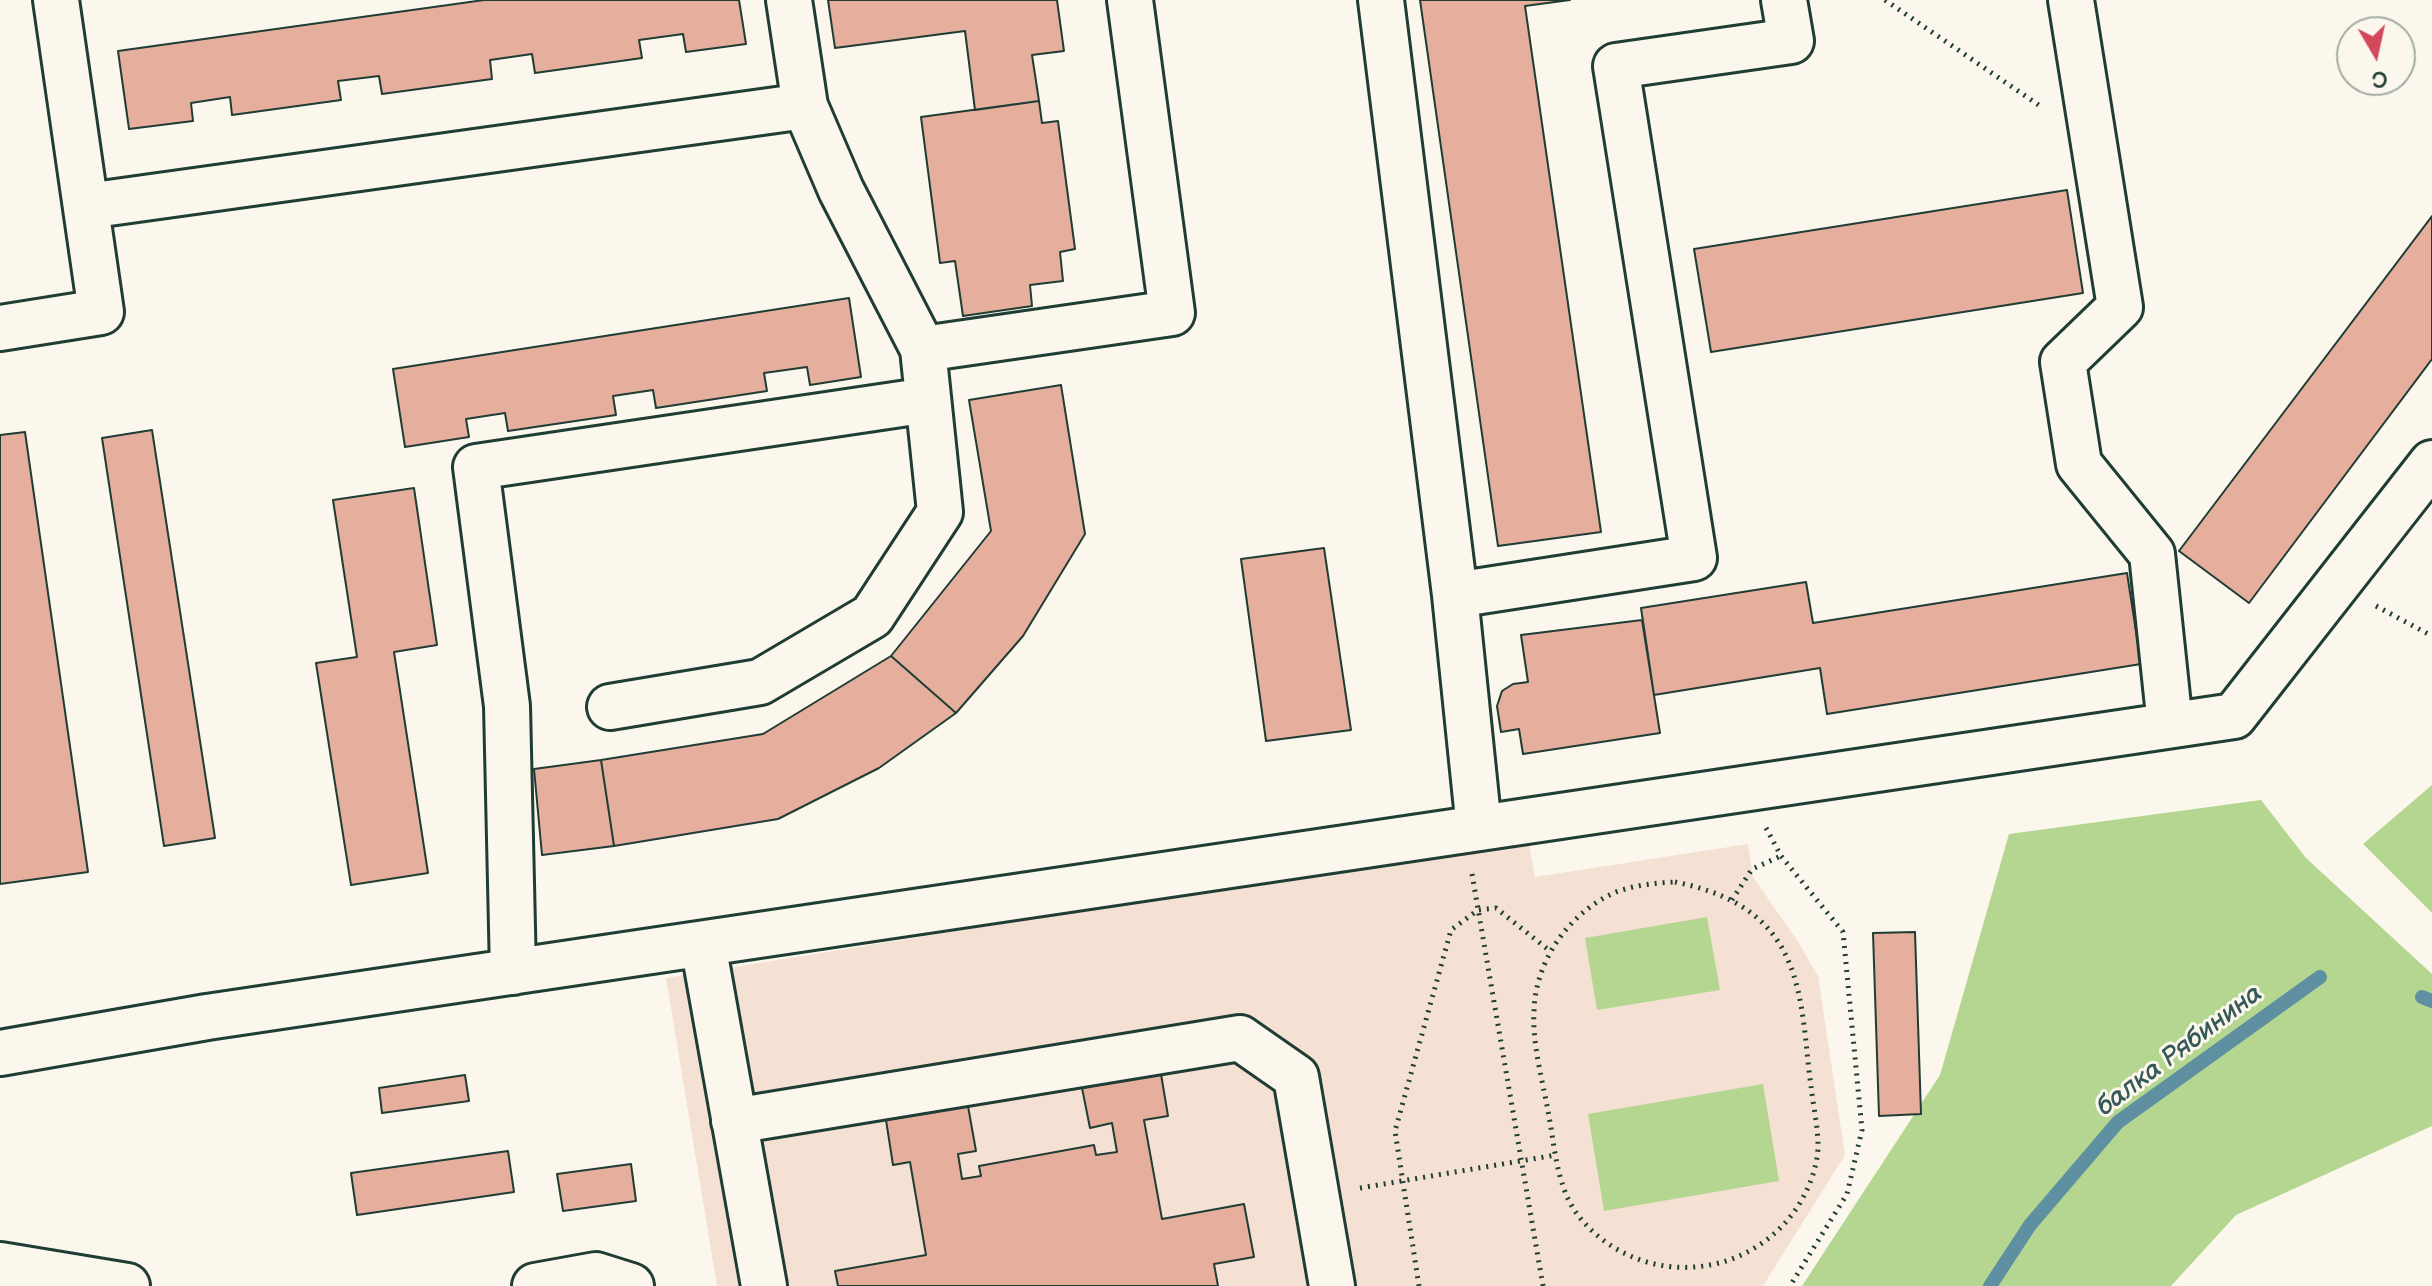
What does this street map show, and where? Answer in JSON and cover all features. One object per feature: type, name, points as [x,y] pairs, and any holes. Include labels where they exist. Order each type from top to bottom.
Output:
[{"type":"lane","points":[[0,328],[101,312],[56,0]]},
{"type":"lane","points":[[610,707],[760,682],[872,616],[940,512],[923,349],[841,190],[805,106],[789,0]]},
{"type":"lane","points":[[923,349],[1172,313],[1130,0]]},
{"type":"lane","points":[[1381,0],[1455,595],[1479,828]]},
{"type":"lane","points":[[2071,0],[2120,307],[2063,362],[2079,464],[2152,554],[2170,725]]},
{"type":"lane","points":[[1455,595],[1694,558],[1616,66],[1791,41],[1795,2]]},
{"type":"lane","points":[[87,206],[805,106]]},
{"type":"lane","points":[[513,972],[507,706],[476,467],[928,400]]},
{"type":"lane","points":[[0,1053],[207,1017],[2234,716],[2432,463]]},
{"type":"lane","points":[[703,944],[764,1286]]},
{"type":"lane","points":[[734,1121],[1240,1038],[1296,1077],[1332,1286]]},
{"type":"lane","points":[[0,1265],[127,1286]]},
{"type":"lane","points":[[535,1286],[596,1275],[631,1286]]},
{"type":"path","points":[[1885,0],[2094,142]]},
{"type":"path","points":[[2337,585],[2432,636]]},
{"type":"path","points":[[1751,788],[1756,809],[1781,856],[1843,932],[1862,1130],[1847,1194],[1790,1286]]},
{"type":"path","points":[[1479,828],[1468,848],[1543,1286]]},
{"type":"path","points":[[1732,900],[1752,869],[1781,856]]},
{"type":"path","points":[[1675,882],[1705,888],[1732,900],[1757,917],[1777,940],[1791,966],[1799,995],[1818,1146],[1813,1176],[1801,1203],[1783,1227],[1760,1247],[1734,1260],[1705,1268],[1676,1269],[1647,1264],[1620,1253],[1596,1236],[1577,1214],[1562,1188],[1535,1039],[1534,1009],[1538,979],[1550,951],[1567,927],[1589,907],[1616,892],[1645,884],[1675,882]]},
{"type":"path","points":[[1419,1286],[1395,1131],[1451,930],[1478,910],[1496,908],[1550,951]]},
{"type":"path","points":[[1317,1196],[1556,1155]]},
{"type":"shaded area","points":[[1528,839],[1535,877],[1748,844],[1753,877],[1818,976],[1845,1155],[1763,1286],[717,1286],[666,978]]},
{"type":"green space","points":[[2432,785],[2432,913],[2363,844]]},
{"type":"green space","points":[[2261,800],[2306,858],[2432,974],[2432,1126],[2236,1215],[2171,1286],[1802,1286],[1940,1075],[2009,834]]},
{"type":"green space","points":[[1707,917],[1720,990],[1597,1010],[1585,938]]},
{"type":"green space","points":[[1763,1084],[1779,1181],[1604,1211],[1588,1114]]},
{"type":"building","points":[[484,0],[739,0],[746,44],[686,52],[683,34],[639,40],[642,58],[535,73],[532,54],[490,60],[492,79],[382,94],[379,76],[338,81],[341,100],[232,115],[230,97],[191,103],[193,121],[129,129],[118,51]]},
{"type":"building","points":[[828,0],[1057,0],[1064,51],[1032,55],[1039,101],[975,110],[965,31],[835,48]]},
{"type":"building","points":[[1420,0],[1570,0],[1525,6],[1601,532],[1498,546]]},
{"type":"building","points":[[1039,101],[1042,123],[1058,121],[1075,249],[1060,252],[1063,281],[1030,285],[1032,306],[963,316],[955,261],[940,263],[921,117]]},
{"type":"building","points":[[2067,190],[2083,293],[1711,352],[1694,249]]},
{"type":"building","points":[[2432,216],[2432,359],[2249,603],[2179,551]]},
{"type":"building","points":[[849,298],[861,377],[810,385],[807,367],[764,373],[767,391],[656,408],[653,390],[613,396],[616,415],[508,431],[505,413],[466,419],[469,437],[405,447],[393,369]]},
{"type":"building","points":[[1061,385],[1085,534],[1023,636],[956,713],[891,656],[991,531],[969,400]]},
{"type":"building","points":[[152,430],[215,838],[164,846],[102,438]]},
{"type":"building","points":[[25,432],[88,872],[0,884],[0,435]]},
{"type":"building","points":[[414,488],[437,645],[394,652],[428,873],[351,885],[316,663],[357,657],[333,500]]},
{"type":"building","points":[[1324,548],[1351,730],[1266,741],[1241,559]]},
{"type":"building","points":[[2127,573],[2141,664],[1827,714],[1820,668],[1654,695],[1641,608],[1806,582],[1813,623]]},
{"type":"building","points":[[1642,620],[1660,733],[1523,754],[1519,729],[1501,732],[1497,706],[1502,691],[1513,684],[1528,682],[1521,635]]},
{"type":"building","points":[[891,656],[956,713],[879,768],[778,819],[614,846],[601,760],[763,734]]},
{"type":"building","points":[[601,760],[614,846],[542,855],[534,769]]},
{"type":"building","points":[[1915,932],[1921,1114],[1879,1116],[1873,933]]},
{"type":"building","points":[[1161,1074],[1168,1116],[1144,1120],[1162,1219],[1244,1204],[1254,1257],[1214,1264],[1218,1286],[838,1286],[835,1271],[926,1255],[910,1162],[893,1165],[886,1120],[968,1106],[976,1151],[958,1154],[962,1179],[981,1176],[979,1166],[1094,1145],[1096,1155],[1117,1152],[1112,1123],[1090,1128],[1082,1088]]},
{"type":"building","points":[[465,1075],[469,1101],[382,1113],[379,1088]]},
{"type":"building","points":[[508,1151],[514,1192],[357,1215],[351,1173]]},
{"type":"building","points":[[631,1164],[636,1201],[563,1211],[557,1174]]},
{"type":"waterway","name":"балка Рябинина","points":[[1990,1286],[2030,1225],[2118,1122],[2320,977]]},
{"type":"waterway","points":[[2422,997],[2432,1001]]}]
